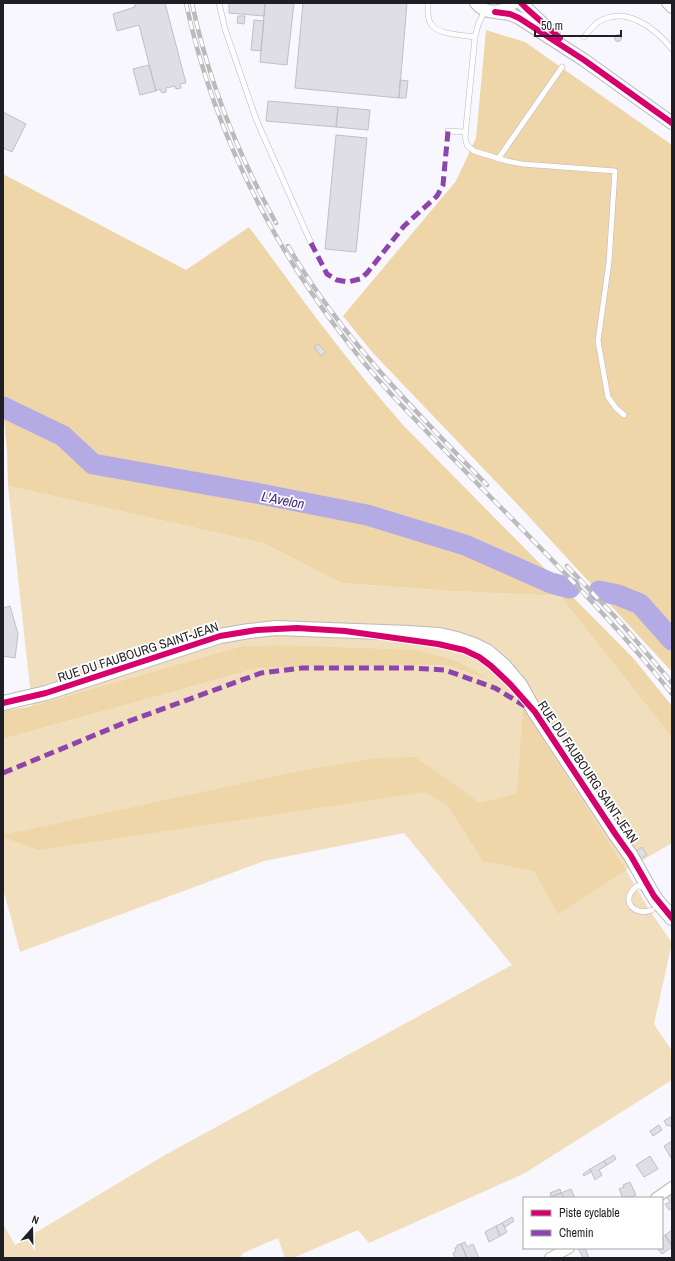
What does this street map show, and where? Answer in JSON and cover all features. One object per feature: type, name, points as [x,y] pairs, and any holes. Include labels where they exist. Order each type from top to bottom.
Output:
[{"type":"main road","name":"RUE DU FAUBOURG SAINT-JEAN","points":[[3,703],[46,693],[199,642],[225,635],[276,628],[346,631],[438,644],[473,654],[485,661],[497,671],[535,712],[636,863],[645,900],[652,910],[672,927]]},
{"type":"main road","name":"RUE DU FAUBOURG SAINT-JEAN","points":[[643,888],[657,900],[672,918]]},
{"type":"street","points":[[485,8],[503,10],[513,3]]},
{"type":"street","points":[[522,3],[584,60]]},
{"type":"street","points":[[668,3],[672,8]]},
{"type":"street","points":[[485,8],[510,14],[516,17],[584,60],[672,123]]},
{"type":"street","points":[[657,1197],[672,1187]]},
{"type":"street","points":[[550,1258],[566,1249]]},
{"type":"lane","points":[[219,3],[225,29],[256,119],[311,243]]},
{"type":"lane","points":[[428,3],[428,18],[436,30],[475,37]]},
{"type":"lane","points":[[485,8],[475,37],[465,132],[465,140],[470,148],[478,153],[522,164],[615,171],[609,262],[598,341],[608,397],[616,408],[624,415]]},
{"type":"lane","points":[[584,37],[597,23],[605,19],[624,16],[646,24],[661,36],[672,49]]},
{"type":"lane","points":[[498,159],[562,67]]},
{"type":"lane","points":[[448,131],[465,132]]},
{"type":"shaded area","points":[[486,30],[525,42],[672,145],[672,672],[520,507],[373,353],[343,316],[456,181],[476,138]]},
{"type":"shaded area","points":[[3,174],[186,270],[249,227],[305,303],[383,402],[404,426],[634,659],[672,706],[672,738],[560,596],[451,591],[341,583],[263,543],[8,486],[3,406]]},
{"type":"shaded area","points":[[8,486],[263,543],[341,583],[451,591],[560,596],[672,738],[672,843],[626,870],[650,911],[672,943],[654,1024],[672,1051],[672,1080],[525,1173],[369,1243],[358,1230],[293,1258],[285,1258],[278,1238],[243,1253],[240,1258],[3,1258],[3,1224],[15,1245],[165,1155],[512,965],[404,833],[264,861],[20,952],[3,888],[3,739],[259,668],[445,665],[488,679],[457,661],[273,645],[242,646],[32,706]]},
{"type":"shaded area","points":[[273,645],[416,650],[457,661],[491,680],[445,665],[259,668],[3,739],[3,711],[32,706],[242,646]]},
{"type":"shaded area","points":[[523,708],[626,870],[558,914],[534,871],[483,861],[448,806],[425,792],[39,850],[3,837],[3,835],[295,772],[376,758],[415,757],[480,803],[517,793]]},
{"type":"building","points":[[134,3],[165,3],[186,83],[180,84],[181,88],[176,89],[175,86],[166,88],[166,92],[162,93],[160,89],[156,91],[139,25],[117,31],[113,14],[135,7]]},
{"type":"building","points":[[229,3],[265,3],[264,16],[229,13]]},
{"type":"building","points":[[265,3],[294,3],[287,65],[260,62]]},
{"type":"building","points":[[303,3],[407,3],[399,98],[295,88]]},
{"type":"building","points":[[238,16],[245,16],[244,24],[237,23]]},
{"type":"building","points":[[254,20],[264,21],[261,51],[251,50]]},
{"type":"building","points":[[618,34],[621,35],[621,41],[618,42],[615,41],[614,38],[615,35]]},
{"type":"building","points":[[149,65],[156,91],[140,95],[133,69]]},
{"type":"building","points":[[400,80],[408,81],[406,98],[399,98]]},
{"type":"building","points":[[268,101],[338,107],[336,127],[266,121]]},
{"type":"building","points":[[338,107],[370,110],[368,130],[336,127]]},
{"type":"building","points":[[3,112],[26,124],[12,152],[3,148]]},
{"type":"building","points":[[336,135],[367,138],[356,252],[325,249]]},
{"type":"building","points":[[318,344],[326,352],[321,356],[314,347]]},
{"type":"building","points":[[10,606],[18,634],[15,658],[3,656],[3,608]]},
{"type":"building","points":[[642,847],[647,855],[640,859],[635,852]]},
{"type":"building","points":[[672,1116],[672,1126],[667,1126],[664,1121]]},
{"type":"building","points":[[659,1125],[662,1130],[653,1136],[650,1131]]},
{"type":"building","points":[[672,1141],[672,1158],[671,1158],[664,1146]]},
{"type":"building","points":[[614,1155],[616,1159],[607,1165],[604,1161]]},
{"type":"building","points":[[650,1156],[658,1169],[644,1177],[636,1165]]},
{"type":"building","points":[[604,1161],[607,1165],[599,1170],[602,1175],[595,1180],[590,1169]]},
{"type":"building","points":[[590,1169],[591,1172],[584,1176],[583,1174]]},
{"type":"building","points":[[630,1182],[636,1195],[631,1197],[623,1197],[619,1189],[624,1187],[623,1185]]},
{"type":"building","points":[[560,1189],[561,1193],[551,1197],[550,1193]]},
{"type":"building","points":[[571,1189],[575,1197],[563,1197],[561,1193]]},
{"type":"building","points":[[561,1193],[563,1197],[551,1197]]},
{"type":"building","points":[[672,1194],[672,1208],[669,1210],[665,1204],[670,1202],[667,1197]]},
{"type":"building","points":[[512,1217],[514,1221],[505,1227],[502,1223]]},
{"type":"building","points":[[502,1223],[507,1232],[500,1236],[496,1226]]},
{"type":"building","points":[[496,1226],[500,1236],[489,1242],[485,1232]]},
{"type":"building","points":[[672,1230],[672,1245],[665,1235]]},
{"type":"building","points":[[665,1235],[672,1247],[662,1254],[658,1249],[663,1249],[663,1236]]},
{"type":"building","points":[[465,1242],[467,1247],[473,1244],[479,1258],[467,1258],[461,1244]]},
{"type":"building","points":[[461,1244],[467,1258],[455,1258],[453,1253],[456,1251],[455,1248],[457,1245]]},
{"type":"building","points":[[578,1249],[585,1249],[589,1258],[583,1258]]},
{"type":"waterway","name":"L'Avelon","points":[[3,407],[63,436],[93,464],[261,494],[367,515],[465,545],[551,583],[570,588]]},
{"type":"waterway","name":"L'Avelon","points":[[599,591],[618,595],[640,604],[672,640]]},
{"type":"railway","points":[[186,3],[200,57],[217,110],[238,162],[263,212],[290,260],[321,307],[391,394],[570,578],[639,654],[672,694]]},
{"type":"railway","points":[[192,3],[207,60],[226,116],[249,170],[276,223]]},
{"type":"railway","points":[[288,246],[331,311],[355,342],[406,401],[487,485]]},
{"type":"railway","points":[[567,566],[621,623],[672,683]]},
{"type":"marked path","points":[[311,243],[327,274],[337,280],[348,282],[360,279],[367,273],[404,226],[437,196],[443,185],[448,131]]},
{"type":"marked path","points":[[3,773],[124,723],[261,673],[302,668],[412,668],[445,670],[495,688],[525,706]]},
{"type":"cycle path","points":[[521,3],[560,38]]},
{"type":"cycle path","points":[[495,12],[510,14],[519,18],[584,60],[672,123]]},
{"type":"cycle path","points":[[3,703],[46,693],[220,636],[257,630],[297,628],[345,631],[438,644],[464,650],[479,657],[491,666],[510,684],[535,712],[631,856],[654,896],[672,918]]}]
